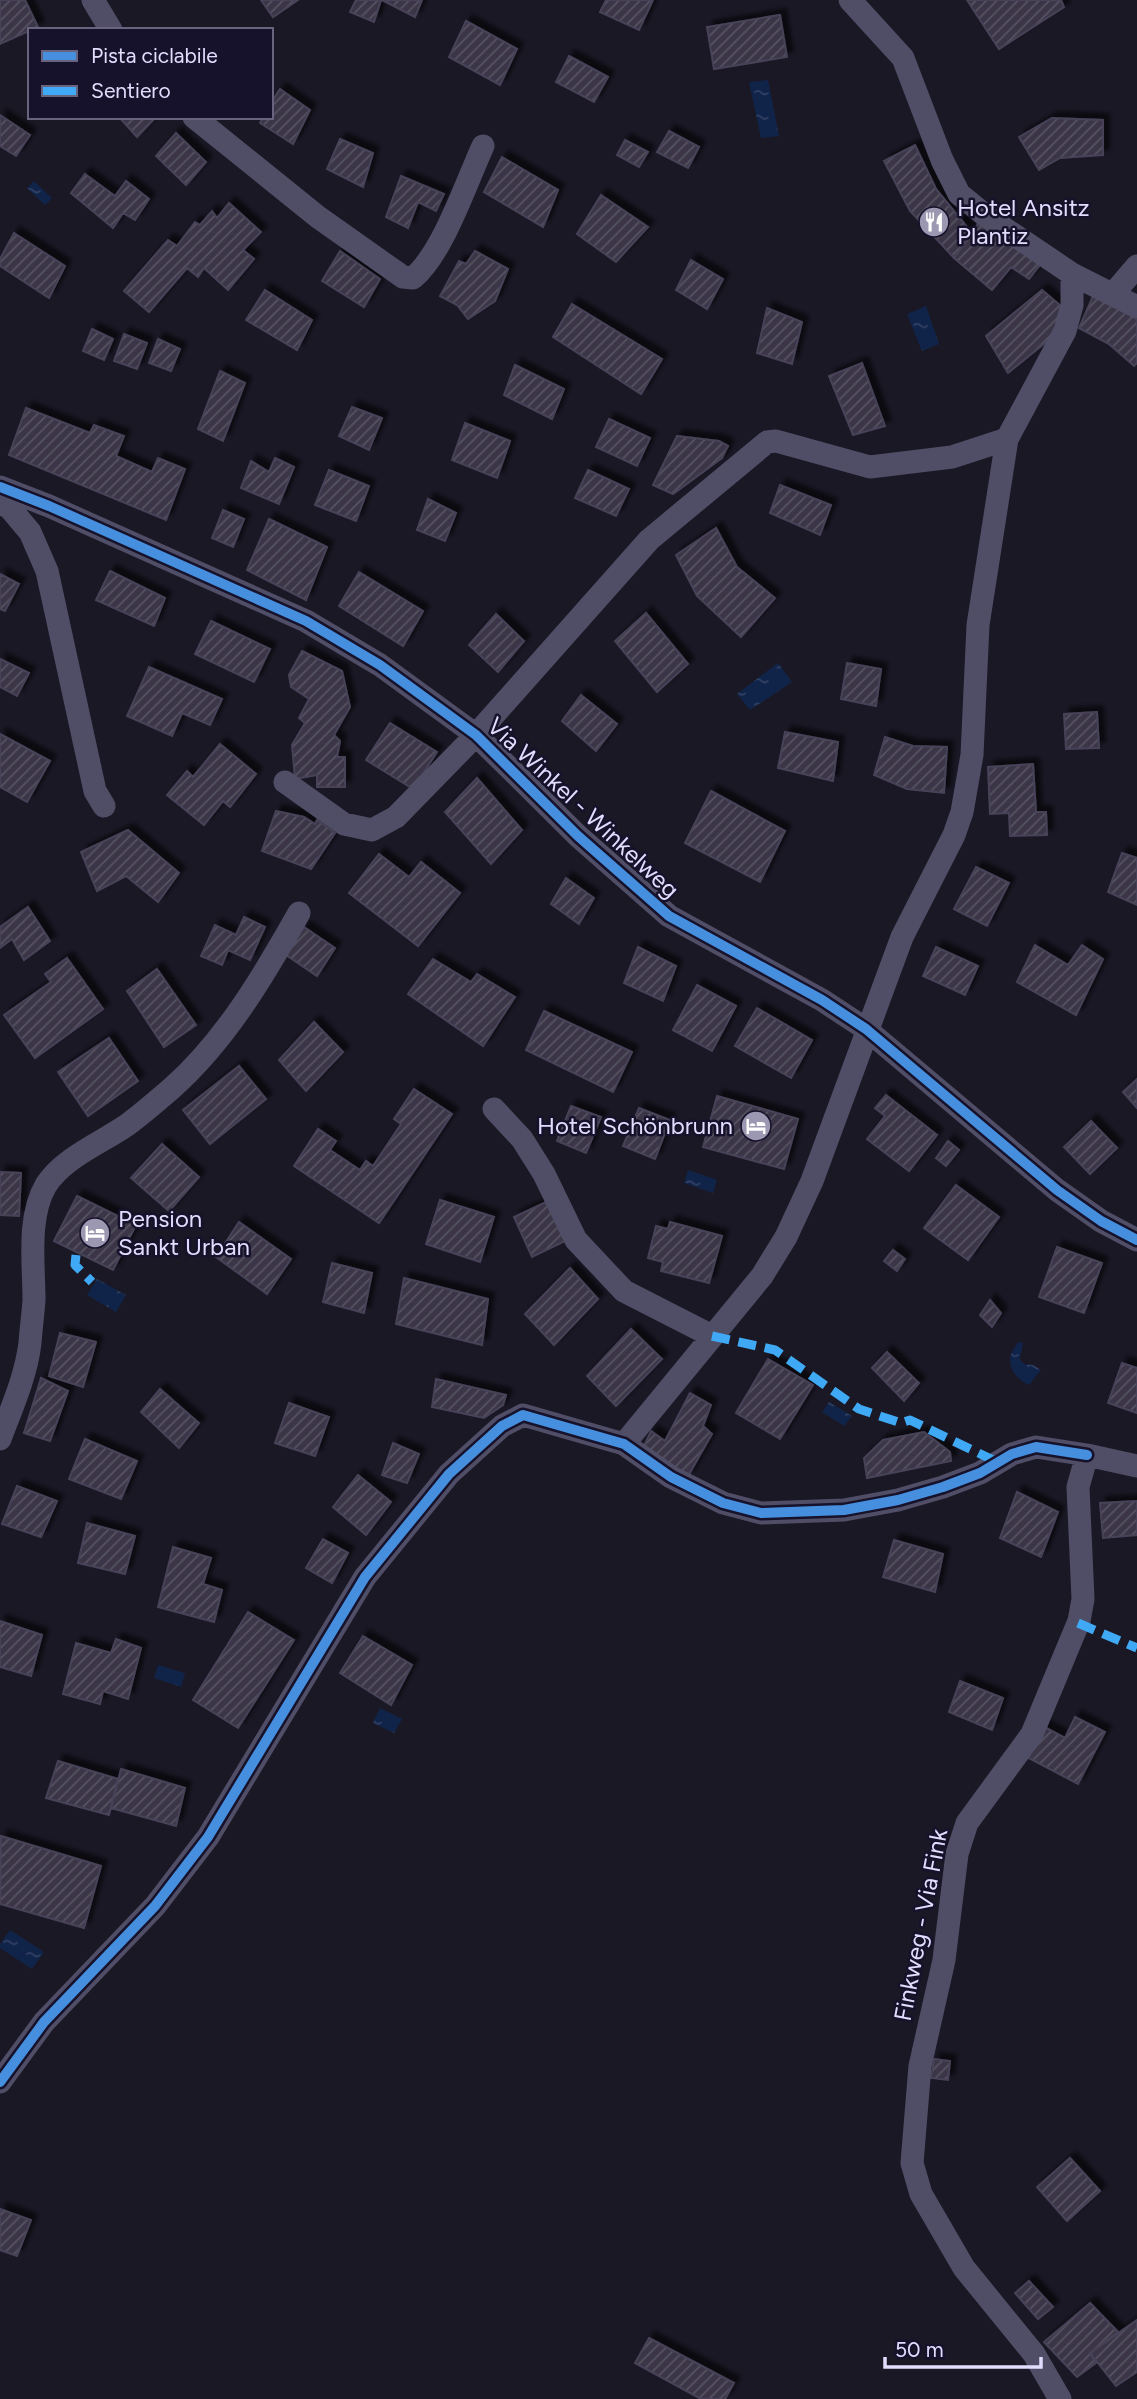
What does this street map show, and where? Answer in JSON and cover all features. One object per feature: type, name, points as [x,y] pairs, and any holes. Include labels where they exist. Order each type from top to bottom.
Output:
[{"type":"street","points":[[93,0],[110,28]]},
{"type":"street","points":[[850,0],[903,58],[942,160],[959,194],[986,216],[1072,274],[1137,307]]},
{"type":"street","points":[[197,119],[318,216],[403,277],[413,278],[423,270],[442,238],[483,146]]},
{"type":"street","points":[[1113,294],[1137,266]]},
{"type":"street","points":[[624,1444],[762,1276],[786,1237],[812,1181],[902,937],[954,835],[962,812],[972,755],[978,625],[1007,439],[1065,331],[1072,305],[1072,274]]},
{"type":"street","points":[[476,735],[649,540],[767,442],[776,441],[870,467],[952,457],[1007,439]]},
{"type":"street","name":"Via Winkel - Winkelweg","points":[[0,488],[49,506],[306,621],[380,665],[476,735],[578,836],[669,916],[822,1000],[866,1029],[1057,1189],[1101,1222],[1137,1240]]},
{"type":"street","points":[[0,505],[9,507],[30,532],[47,571],[95,791],[104,806]]},
{"type":"street","name":"Via Winkel - Winkelweg","points":[[285,782],[344,824],[372,830],[396,817],[476,735]]},
{"type":"street","points":[[0,1439],[20,1385],[29,1346],[34,1305],[35,1223],[45,1187],[52,1177],[73,1160],[127,1125],[174,1087],[223,1032],[262,979],[299,913]]},
{"type":"street","points":[[494,1109],[522,1139],[544,1174],[576,1240],[624,1291],[712,1336]]},
{"type":"street","points":[[0,2082],[44,2022],[155,1906],[208,1837],[365,1577],[449,1474],[502,1426],[523,1415],[624,1444],[681,1482],[723,1503],[761,1513],[844,1510],[898,1500],[980,1473],[1012,1454],[1036,1447],[1137,1466]]},
{"type":"street","name":"Finkweg - Via Fink","points":[[1060,2399],[1034,2354],[964,2268],[920,2194],[912,2163],[920,2066],[944,1960],[957,1854],[967,1823],[1032,1734],[1079,1621],[1083,1599],[1079,1487],[1087,1455]]},
{"type":"water","points":[[768,80],[779,136],[761,138],[749,82]]},
{"type":"water","points":[[34,181],[52,198],[45,205],[27,188]]},
{"type":"water","points":[[926,306],[939,344],[922,351],[907,314]]},
{"type":"water","points":[[778,663],[792,682],[750,710],[737,694]]},
{"type":"water","points":[[688,1170],[717,1180],[713,1193],[684,1183]]},
{"type":"water","points":[[97,1279],[126,1295],[116,1312],[87,1295]]},
{"type":"water","points":[[1019,1342],[1023,1343],[1020,1359],[1024,1364],[1041,1370],[1029,1385],[1017,1377],[1011,1366],[1011,1354]]},
{"type":"water","points":[[829,1402],[852,1416],[844,1426],[822,1412]]},
{"type":"water","points":[[158,1665],[185,1673],[181,1687],[154,1678]]},
{"type":"water","points":[[380,1708],[402,1719],[394,1733],[373,1723]]},
{"type":"water","points":[[10,1930],[44,1952],[32,1969],[0,1948]]},
{"type":"building","points":[[25,0],[38,27],[28,28],[28,31],[0,44],[0,1]]},
{"type":"building","points":[[261,0],[298,0],[273,17]]},
{"type":"building","points":[[356,0],[381,0],[374,22],[350,12]]},
{"type":"building","points":[[382,0],[422,0],[415,17]]},
{"type":"building","points":[[606,0],[653,0],[639,30],[600,12]]},
{"type":"building","points":[[967,0],[1061,0],[1064,7],[999,49]]},
{"type":"building","points":[[780,15],[787,57],[714,69],[707,27]]},
{"type":"building","points":[[466,21],[517,49],[500,85],[449,57]]},
{"type":"building","points":[[569,56],[608,77],[594,102],[556,82]]},
{"type":"building","points":[[280,89],[310,110],[293,144],[260,123],[262,119],[273,119],[273,100]]},
{"type":"building","points":[[0,115],[30,135],[16,156],[0,146]]},
{"type":"building","points":[[1052,118],[1103,120],[1103,155],[1060,158],[1039,170],[1019,137]]},
{"type":"building","points":[[121,119],[154,119],[137,137]]},
{"type":"building","points":[[669,131],[699,147],[688,168],[657,152]]},
{"type":"building","points":[[176,133],[206,162],[186,185],[156,156]]},
{"type":"building","points":[[340,139],[373,153],[363,187],[327,169]]},
{"type":"building","points":[[625,140],[648,152],[639,167],[617,155]]},
{"type":"building","points":[[915,145],[936,189],[972,233],[954,258],[910,211],[884,161]]},
{"type":"building","points":[[502,157],[558,190],[543,227],[484,192]]},
{"type":"building","points":[[85,174],[115,196],[126,181],[149,199],[135,220],[123,213],[113,228],[71,193]]},
{"type":"building","points":[[401,176],[444,194],[436,211],[418,202],[408,228],[386,217]]},
{"type":"building","points":[[601,195],[648,227],[616,262],[577,234]]},
{"type":"building","points":[[229,203],[261,232],[243,250],[254,259],[228,290],[204,268],[198,277],[187,268],[149,312],[124,291],[168,240],[177,246],[195,222],[200,225],[212,211],[217,218]]},
{"type":"building","points":[[980,221],[1043,261],[1029,279],[1011,267],[992,290],[954,258]]},
{"type":"building","points":[[14,233],[65,266],[49,298],[0,266],[0,259]]},
{"type":"building","points":[[340,251],[380,279],[364,307],[322,281]]},
{"type":"building","points":[[475,251],[508,269],[495,301],[468,319],[457,305],[440,296],[459,261],[466,264]]},
{"type":"building","points":[[691,260],[723,279],[707,309],[676,290]]},
{"type":"building","points":[[265,290],[312,320],[297,350],[246,320]]},
{"type":"building","points":[[1042,290],[1068,312],[1056,334],[1008,373],[986,336]]},
{"type":"building","points":[[1094,294],[1128,312],[1137,320],[1137,363],[1134,366],[1109,344],[1079,328]]},
{"type":"building","points":[[572,304],[662,359],[641,394],[553,337]]},
{"type":"building","points":[[767,308],[802,322],[792,364],[757,353]]},
{"type":"building","points":[[92,329],[113,339],[104,360],[83,351]]},
{"type":"building","points":[[124,334],[147,343],[137,369],[114,361]]},
{"type":"building","points":[[158,339],[180,349],[171,371],[149,363]]},
{"type":"building","points":[[862,363],[885,426],[853,435],[829,376]]},
{"type":"building","points":[[515,365],[564,389],[552,419],[504,395]]},
{"type":"building","points":[[220,371],[245,383],[223,441],[198,429]]},
{"type":"building","points":[[352,407],[382,418],[369,450],[339,436]]},
{"type":"building","points":[[26,408],[90,433],[94,425],[124,436],[116,456],[152,472],[158,458],[185,469],[166,520],[9,455]]},
{"type":"building","points":[[609,419],[650,438],[637,466],[596,447]]},
{"type":"building","points":[[465,423],[510,441],[497,478],[452,460]]},
{"type":"building","points":[[677,436],[719,441],[728,446],[722,458],[673,494],[653,485]]},
{"type":"building","points":[[275,458],[294,467],[279,504],[241,488],[251,461],[269,472]]},
{"type":"building","points":[[329,470],[369,486],[356,521],[315,505]]},
{"type":"building","points":[[588,470],[629,489],[616,516],[575,498]]},
{"type":"building","points":[[780,485],[831,505],[820,535],[770,513]]},
{"type":"building","points":[[428,499],[456,513],[445,541],[417,530]]},
{"type":"building","points":[[223,510],[244,519],[233,547],[212,538]]},
{"type":"building","points":[[269,519],[327,547],[306,600],[247,570]]},
{"type":"building","points":[[716,528],[737,567],[775,598],[741,637],[697,596],[676,555]]},
{"type":"building","points":[[110,571],[165,598],[154,626],[96,600]]},
{"type":"building","points":[[359,572],[423,611],[403,646],[339,606]]},
{"type":"building","points":[[0,574],[19,584],[5,611],[0,609]]},
{"type":"building","points":[[646,613],[688,664],[657,692],[615,641]]},
{"type":"building","points":[[496,614],[524,641],[498,672],[469,645]]},
{"type":"building","points":[[211,621],[270,649],[254,682],[195,654]]},
{"type":"building","points":[[302,651],[342,671],[350,707],[334,735],[340,741],[337,757],[345,757],[345,787],[317,787],[317,775],[295,779],[292,745],[305,723],[299,718],[309,699],[291,687],[289,675]]},
{"type":"building","points":[[0,659],[29,673],[17,696],[0,687]]},
{"type":"building","points":[[847,663],[881,669],[876,706],[841,699]]},
{"type":"building","points":[[149,667],[222,699],[210,725],[182,713],[172,736],[127,716]]},
{"type":"building","points":[[581,695],[617,724],[596,751],[562,721]]},
{"type":"building","points":[[1097,712],[1099,748],[1066,749],[1064,714]]},
{"type":"building","points":[[390,723],[437,752],[413,789],[366,760]]},
{"type":"building","points":[[785,732],[838,742],[833,781],[778,768]]},
{"type":"building","points":[[0,734],[50,761],[27,802],[0,787]]},
{"type":"building","points":[[885,737],[913,746],[947,747],[944,793],[907,789],[874,775]]},
{"type":"building","points":[[220,744],[256,774],[230,807],[223,801],[204,825],[167,795],[187,771],[193,777]]},
{"type":"building","points":[[1033,764],[1036,812],[1046,812],[1047,835],[1010,836],[1009,813],[990,814],[988,767]]},
{"type":"building","points":[[477,778],[522,830],[491,864],[445,812]]},
{"type":"building","points":[[711,791],[785,831],[760,882],[685,843]]},
{"type":"building","points":[[276,811],[304,817],[315,824],[317,820],[335,833],[311,869],[262,851]]},
{"type":"building","points":[[128,830],[179,873],[158,902],[126,876],[97,891],[81,852]]},
{"type":"building","points":[[1122,853],[1137,858],[1137,905],[1108,892]]},
{"type":"building","points":[[379,854],[409,877],[421,862],[460,893],[418,946],[349,893]]},
{"type":"building","points":[[976,867],[1009,883],[987,926],[954,909]]},
{"type":"building","points":[[566,878],[594,898],[579,924],[551,904]]},
{"type":"building","points":[[28,907],[50,941],[24,960],[12,939],[0,948],[0,927]]},
{"type":"building","points":[[244,917],[265,927],[250,960],[228,950],[222,965],[201,956],[215,925],[236,935]]},
{"type":"building","points":[[304,927],[335,948],[317,976],[286,955]]},
{"type":"building","points":[[1035,945],[1068,965],[1082,945],[1103,959],[1076,1015],[1017,982]]},
{"type":"building","points":[[638,947],[676,966],[663,1001],[624,983]]},
{"type":"building","points":[[936,947],[978,966],[965,995],[923,976]]},
{"type":"building","points":[[67,958],[103,1009],[35,1058],[4,1015],[51,982],[45,974]]},
{"type":"building","points":[[433,959],[471,982],[477,974],[515,997],[483,1046],[408,994]]},
{"type":"building","points":[[157,969],[196,1025],[164,1047],[127,991]]},
{"type":"building","points":[[697,985],[736,1006],[712,1051],[673,1030]]},
{"type":"building","points":[[757,1008],[812,1040],[791,1078],[735,1046]]},
{"type":"building","points":[[544,1011],[632,1052],[613,1092],[526,1050]]},
{"type":"building","points":[[314,1022],[343,1052],[306,1091],[279,1060]]},
{"type":"building","points":[[109,1038],[138,1081],[88,1116],[58,1072]]},
{"type":"building","points":[[239,1066],[266,1099],[210,1144],[183,1110]]},
{"type":"building","points":[[1137,1079],[1137,1108],[1123,1092]]},
{"type":"building","points":[[414,1089],[452,1114],[379,1223],[294,1166],[318,1129],[336,1141],[330,1150],[360,1170],[366,1161],[373,1166],[401,1124],[394,1119]]},
{"type":"building","points":[[886,1095],[937,1135],[909,1171],[867,1139],[885,1116],[875,1108]]},
{"type":"building","points":[[717,1096],[798,1119],[784,1169],[703,1147]]},
{"type":"building","points":[[571,1106],[601,1117],[586,1153],[557,1141]]},
{"type":"building","points":[[639,1108],[670,1120],[655,1159],[623,1146]]},
{"type":"building","points":[[1091,1121],[1117,1148],[1090,1174],[1064,1147]]},
{"type":"building","points":[[948,1141],[959,1150],[946,1166],[936,1158]]},
{"type":"building","points":[[162,1144],[199,1177],[169,1211],[131,1178]]},
{"type":"building","points":[[0,1172],[21,1173],[19,1216],[0,1215]]},
{"type":"building","points":[[956,1185],[999,1217],[968,1260],[924,1228]]},
{"type":"building","name":"Pension Sankt Urban","points":[[77,1196],[136,1225],[113,1270],[54,1241]]},
{"type":"building","points":[[440,1200],[494,1217],[480,1262],[426,1244]]},
{"type":"building","points":[[546,1202],[565,1241],[532,1257],[514,1217]]},
{"type":"building","points":[[239,1222],[291,1259],[267,1294],[216,1257]]},
{"type":"building","points":[[670,1222],[722,1236],[709,1283],[661,1271],[663,1262],[648,1258],[656,1226],[668,1229]]},
{"type":"building","points":[[1057,1247],[1102,1263],[1084,1313],[1039,1297]]},
{"type":"building","points":[[893,1250],[905,1259],[897,1271],[884,1261]]},
{"type":"building","points":[[332,1263],[372,1273],[364,1313],[323,1302]]},
{"type":"building","points":[[570,1268],[598,1299],[554,1345],[525,1314]]},
{"type":"building","points":[[404,1278],[488,1299],[482,1345],[396,1324]]},
{"type":"building","points":[[990,1300],[1001,1313],[992,1327],[980,1315]]},
{"type":"building","points":[[631,1329],[662,1359],[616,1406],[587,1376]]},
{"type":"building","points":[[60,1333],[96,1342],[83,1387],[49,1376]]},
{"type":"building","points":[[887,1352],[919,1383],[904,1401],[872,1368]]},
{"type":"building","points":[[768,1359],[813,1385],[780,1439],[736,1413]]},
{"type":"building","points":[[1122,1363],[1137,1368],[1137,1413],[1108,1403]]},
{"type":"building","points":[[41,1378],[68,1391],[50,1441],[24,1433]]},
{"type":"building","points":[[436,1379],[506,1395],[503,1405],[484,1418],[432,1407]]},
{"type":"building","points":[[160,1389],[199,1423],[179,1448],[141,1412]]},
{"type":"building","points":[[690,1393],[711,1405],[703,1426],[712,1434],[688,1476],[643,1448],[651,1431],[665,1441]]},
{"type":"building","points":[[289,1403],[329,1417],[315,1456],[275,1443]]},
{"type":"building","points":[[924,1432],[950,1452],[951,1461],[867,1478],[864,1458],[883,1440]]},
{"type":"building","points":[[85,1439],[137,1461],[121,1499],[69,1479]]},
{"type":"building","points":[[393,1443],[419,1454],[407,1483],[382,1475]]},
{"type":"building","points":[[358,1475],[391,1502],[366,1535],[333,1507]]},
{"type":"building","points":[[17,1486],[57,1501],[41,1537],[2,1524]]},
{"type":"building","points":[[1017,1492],[1058,1512],[1041,1557],[1000,1538]]},
{"type":"building","points":[[1137,1501],[1137,1535],[1103,1538],[1100,1503]]},
{"type":"building","points":[[87,1523],[135,1536],[125,1574],[78,1563]]},
{"type":"building","points":[[323,1539],[348,1553],[332,1583],[306,1568]]},
{"type":"building","points":[[894,1540],[943,1554],[935,1592],[883,1577]]},
{"type":"building","points":[[173,1547],[211,1558],[203,1584],[222,1590],[214,1622],[158,1607]]},
{"type":"building","points":[[248,1612],[294,1640],[238,1728],[193,1700]]},
{"type":"building","points":[[0,1621],[42,1635],[31,1676],[0,1667]]},
{"type":"building","points":[[363,1636],[412,1665],[391,1705],[340,1673]]},
{"type":"building","points":[[116,1639],[141,1648],[128,1699],[103,1691],[100,1704],[63,1694],[76,1643],[111,1653]]},
{"type":"building","points":[[960,1681],[1003,1698],[992,1730],[949,1712]]},
{"type":"building","points":[[1075,1717],[1105,1732],[1078,1784],[1025,1756],[1041,1725],[1065,1738]]},
{"type":"building","points":[[58,1761],[118,1779],[109,1815],[46,1798]]},
{"type":"building","points":[[121,1769],[185,1788],[176,1826],[111,1808]]},
{"type":"building","points":[[1,1836],[101,1866],[84,1928],[0,1904]]},
{"type":"building","points":[[934,2059],[950,2061],[948,2080],[931,2078]]},
{"type":"building","points":[[1070,2158],[1100,2191],[1067,2221],[1037,2187]]},
{"type":"building","points":[[0,2209],[31,2220],[17,2256],[0,2250]]},
{"type":"building","points":[[1029,2281],[1053,2307],[1038,2319],[1015,2293]]},
{"type":"building","points":[[1090,2303],[1118,2332],[1090,2353],[1096,2363],[1077,2377],[1044,2342]]},
{"type":"building","points":[[1137,2320],[1137,2372],[1116,2386],[1090,2353]]},
{"type":"building","points":[[649,2338],[734,2383],[725,2399],[701,2399],[635,2363]]},
{"type":"marked path","points":[[76,1255],[75,1265],[92,1282]]},
{"type":"marked path","points":[[712,1336],[775,1350],[859,1409],[901,1423],[910,1420],[997,1462]]},
{"type":"marked path","points":[[1078,1623],[1137,1648]]},
{"type":"cycle path","points":[[0,487],[49,506],[306,621],[380,665],[476,735],[578,836],[669,916],[822,1000],[866,1029],[1057,1190],[1101,1221],[1137,1240]]},
{"type":"cycle path","points":[[0,2082],[44,2022],[155,1906],[208,1837],[365,1577],[449,1474],[502,1426],[523,1415],[624,1444],[671,1477],[723,1503],[761,1513],[844,1510],[898,1500],[980,1473],[1012,1454],[1036,1447],[1087,1455]]},
{"type":"place","name":"Hotel Ansitz Plantiz","points":[[934,222]]},
{"type":"place","name":"Hotel Schönbrunn","points":[[756,1126]]},
{"type":"place","name":"Pension Sankt Urban","points":[[95,1233]]}]
